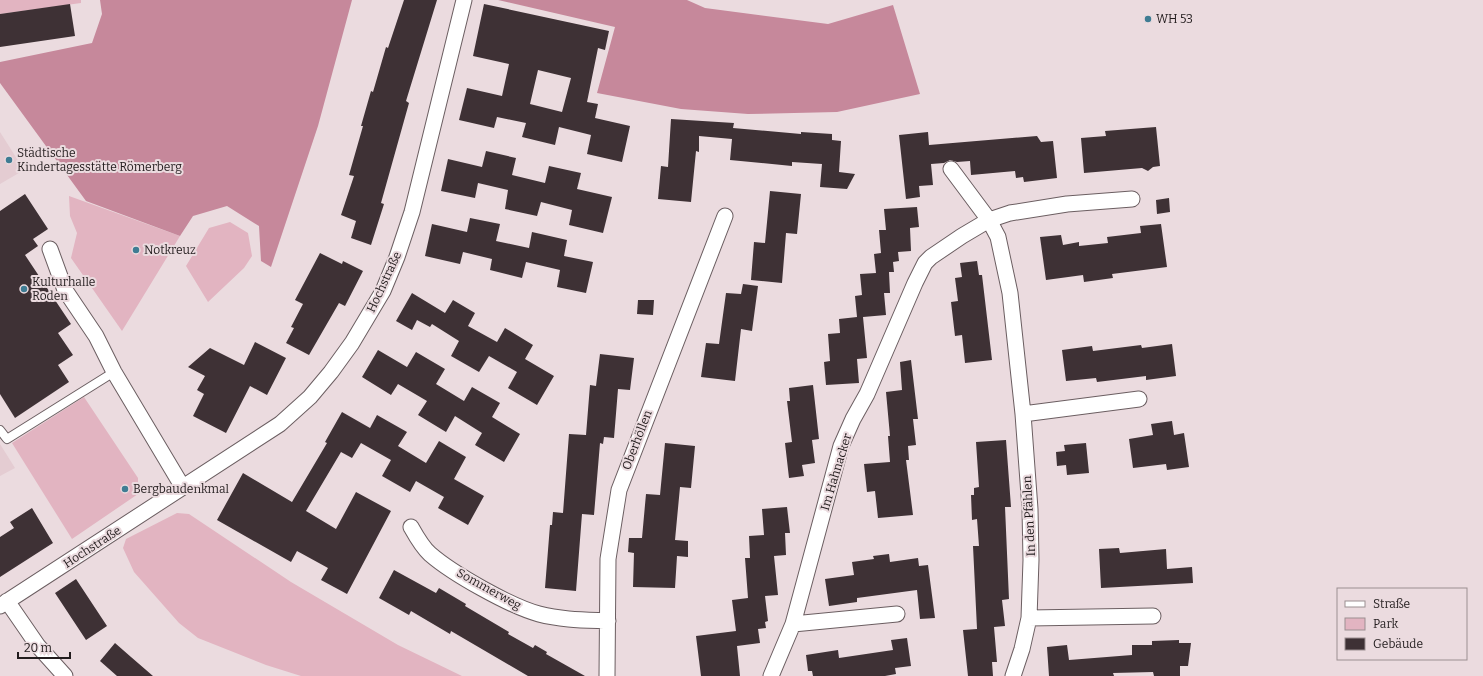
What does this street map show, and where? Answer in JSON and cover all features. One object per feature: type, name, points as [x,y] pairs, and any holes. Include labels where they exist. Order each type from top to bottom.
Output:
[{"type":"street","name":"Hochstraße","points":[[3,603],[280,424],[305,401],[331,372],[367,320],[383,291],[397,257],[412,212],[464,0]]},
{"type":"street","name":"In den Pfählen","points":[[951,169],[990,220],[1000,243],[1008,285],[1023,414],[1031,538],[1029,618],[1022,649],[1013,676]]},
{"type":"street","points":[[990,220],[1010,213],[1067,204],[1132,199]]},
{"type":"street","name":"Oberhöllen","points":[[607,676],[608,559],[619,490],[725,216]]},
{"type":"street","name":"Im Hahnacker","points":[[771,676],[793,624],[841,446],[853,419],[868,394],[915,282],[925,263],[931,257],[962,236],[990,220]]},
{"type":"street","points":[[50,249],[65,290],[96,336],[114,372],[182,486]]},
{"type":"street","points":[[1023,414],[1139,399]]},
{"type":"street","name":"Sommerweg","points":[[410,527],[419,541],[430,553],[450,568],[518,606],[538,614],[559,618],[608,620]]},
{"type":"street","points":[[3,603],[21,622],[59,674]]},
{"type":"street","points":[[793,624],[896,614]]},
{"type":"street","points":[[1029,618],[1153,616]]},
{"type":"lane","points":[[0,430],[7,439],[114,372]]},
{"type":"shaded area","points":[[100,0],[352,0],[318,126],[271,267],[261,261],[259,226],[227,206],[193,216],[180,236],[86,201],[0,83],[0,62],[92,43],[102,14]]},
{"type":"shaded area","points":[[498,0],[687,0],[705,8],[828,24],[893,5],[920,94],[837,112],[748,114],[681,109],[597,93],[615,27]]},
{"type":"shaded area","name":"Städtische Kindertagesstätte Römerberg","points":[[0,132],[24,170],[0,184]]},
{"type":"shaded area","points":[[0,444],[15,468],[0,476]]},
{"type":"green space","points":[[0,0],[81,0],[81,3],[0,14]]},
{"type":"green space","points":[[69,196],[180,236],[122,331],[71,258],[77,233],[70,216]]},
{"type":"green space","points":[[230,222],[248,233],[252,256],[244,268],[208,302],[186,266],[209,228]]},
{"type":"green space","points":[[84,397],[138,478],[138,494],[72,539],[12,443]]},
{"type":"green space","points":[[177,513],[189,514],[291,582],[398,645],[462,676],[301,676],[266,665],[198,638],[179,623],[134,572],[123,548],[126,539]]},
{"type":"building","points":[[404,0],[437,0],[406,101],[409,103],[381,203],[384,204],[371,245],[351,238],[356,221],[341,215],[354,176],[349,175],[371,91],[373,92],[386,47],[388,48]]},
{"type":"building","points":[[70,4],[75,36],[0,47],[0,14]]},
{"type":"building","points":[[484,4],[609,31],[605,50],[598,48],[587,102],[598,104],[595,118],[630,126],[622,162],[587,154],[591,135],[559,127],[555,145],[522,137],[526,123],[497,117],[494,128],[459,120],[467,88],[502,96],[509,64],[473,56]],"holes":[[[538,70],[571,78],[562,112],[530,104]]]},
{"type":"building","points":[[671,119],[734,123],[733,128],[801,134],[801,132],[832,134],[832,140],[841,141],[839,172],[855,174],[847,189],[820,187],[822,164],[792,162],[792,166],[730,160],[732,139],[699,136],[699,152],[696,151],[691,202],[658,199],[661,166],[668,167]]},
{"type":"building","points":[[1156,127],[1160,166],[1153,167],[1148,171],[1142,168],[1084,173],[1081,138],[1106,136],[1105,131]]},
{"type":"building","points":[[928,132],[929,145],[1037,136],[1041,142],[1053,141],[1057,178],[1024,182],[1023,177],[1016,178],[1015,171],[971,175],[970,161],[957,162],[950,160],[944,163],[931,164],[933,185],[919,186],[920,197],[906,199],[899,135]]},
{"type":"building","points":[[486,151],[516,158],[512,175],[545,183],[549,166],[581,173],[577,189],[612,197],[603,233],[569,225],[572,210],[541,202],[537,216],[505,209],[508,190],[478,183],[475,198],[441,191],[448,159],[482,167]]},
{"type":"building","points":[[770,191],[801,194],[797,234],[786,233],[782,283],[751,280],[754,242],[765,243]]},
{"type":"building","name":"Kulturhalle Roden","points":[[25,194],[48,229],[33,239],[38,246],[25,255],[71,324],[58,333],[73,355],[58,365],[69,382],[15,418],[0,394],[0,211]]},
{"type":"building","points":[[1169,198],[1170,212],[1157,214],[1156,200]]},
{"type":"building","points":[[917,207],[919,227],[910,228],[911,251],[898,252],[899,261],[893,262],[894,272],[889,272],[890,293],[884,293],[886,315],[863,317],[867,358],[857,359],[859,383],[826,385],[824,362],[830,361],[828,334],[840,333],[839,319],[857,317],[855,296],[862,295],[860,274],[876,273],[874,254],[881,253],[879,230],[886,230],[884,209]]},
{"type":"building","points":[[470,218],[500,224],[496,241],[529,248],[532,232],[567,240],[564,256],[593,262],[586,293],[557,287],[560,270],[526,262],[522,278],[490,270],[492,259],[463,252],[460,264],[425,256],[432,224],[467,232]]},
{"type":"building","points":[[1161,224],[1167,267],[1112,274],[1113,278],[1084,282],[1083,275],[1046,280],[1040,237],[1061,235],[1063,245],[1079,242],[1079,246],[1108,243],[1107,237],[1141,233],[1140,226]]},
{"type":"building","points":[[320,253],[342,264],[343,261],[363,271],[345,306],[339,303],[309,355],[286,343],[294,328],[291,327],[303,304],[295,300]]},
{"type":"building","points":[[977,261],[979,275],[982,275],[992,360],[965,363],[962,335],[955,336],[951,302],[958,301],[955,278],[962,277],[960,263]]},
{"type":"building","points":[[743,284],[758,286],[752,331],[741,329],[735,381],[701,377],[706,343],[719,344],[726,293],[741,294]]},
{"type":"building","points":[[412,293],[445,313],[453,300],[475,313],[468,326],[497,342],[505,328],[533,345],[525,359],[554,376],[537,405],[508,388],[517,372],[489,356],[479,372],[451,356],[459,341],[432,324],[430,327],[417,320],[412,330],[396,321]]},
{"type":"building","points":[[638,300],[654,300],[653,315],[637,314]]},
{"type":"building","points":[[255,342],[286,358],[267,395],[250,386],[226,433],[193,416],[204,394],[197,390],[205,376],[188,367],[210,348],[244,365]]},
{"type":"building","points":[[1172,344],[1176,376],[1146,380],[1146,376],[1097,382],[1096,378],[1066,381],[1062,350],[1092,346],[1093,351],[1141,345],[1142,348]]},
{"type":"building","points":[[378,350],[407,367],[416,352],[445,369],[436,384],[464,401],[472,387],[500,403],[492,417],[520,434],[504,462],[475,445],[482,433],[455,416],[446,432],[418,415],[427,401],[398,384],[391,395],[362,377]]},
{"type":"building","points":[[600,354],[634,358],[630,390],[618,389],[614,438],[604,437],[603,444],[600,443],[594,515],[582,514],[576,591],[545,588],[550,525],[552,525],[553,512],[563,513],[569,434],[586,435],[590,385],[596,386]]},
{"type":"building","points":[[911,360],[918,419],[913,419],[916,445],[908,446],[909,460],[906,460],[913,515],[878,518],[875,491],[867,492],[864,464],[890,462],[888,436],[890,436],[886,392],[902,390],[900,362]]},
{"type":"building","points":[[813,385],[819,439],[812,440],[815,463],[802,465],[804,476],[789,478],[785,443],[792,442],[787,401],[790,401],[789,388]]},
{"type":"building","points":[[342,412],[370,428],[377,415],[407,432],[398,446],[426,463],[439,441],[466,457],[454,479],[484,496],[468,525],[438,508],[444,497],[416,481],[410,492],[382,476],[391,460],[361,443],[352,458],[341,452],[306,511],[336,529],[356,492],[391,511],[347,594],[321,580],[328,568],[297,551],[291,562],[217,520],[243,473],[292,502],[327,443],[325,442]]},
{"type":"building","points":[[1172,421],[1174,435],[1184,433],[1189,467],[1167,470],[1166,464],[1133,468],[1129,439],[1153,435],[1151,424]]},
{"type":"building","points":[[1006,440],[1011,507],[1005,507],[1009,599],[1002,600],[1005,626],[994,627],[997,662],[992,662],[993,676],[968,676],[963,630],[977,629],[973,546],[979,546],[977,519],[972,520],[971,495],[974,495],[974,488],[979,487],[976,442]]},
{"type":"building","points":[[665,443],[695,446],[691,488],[680,487],[675,540],[688,541],[688,557],[677,556],[675,588],[633,587],[634,553],[628,552],[629,538],[642,538],[646,494],[660,495]]},
{"type":"building","points":[[1086,443],[1089,473],[1067,475],[1066,465],[1057,466],[1056,452],[1065,451],[1064,445]]},
{"type":"building","points":[[787,507],[790,533],[785,533],[786,555],[774,556],[778,595],[765,596],[768,621],[765,622],[766,628],[758,629],[760,643],[737,646],[740,676],[701,676],[696,636],[736,631],[732,600],[748,598],[745,558],[750,558],[749,536],[764,535],[762,509]]},
{"type":"building","points":[[32,508],[53,543],[0,577],[0,537],[14,528],[10,522]]},
{"type":"building","points":[[1119,548],[1120,553],[1166,549],[1167,569],[1192,567],[1193,583],[1101,588],[1099,549]]},
{"type":"building","points":[[889,554],[890,562],[918,558],[919,566],[928,565],[935,618],[920,619],[917,590],[857,598],[857,602],[829,606],[825,579],[854,575],[852,562],[874,559],[873,556]]},
{"type":"building","points":[[394,570],[436,593],[439,588],[466,604],[465,606],[509,632],[508,634],[533,648],[535,645],[547,652],[546,654],[585,676],[528,676],[451,631],[450,634],[411,611],[409,615],[379,598]]},
{"type":"building","points":[[76,579],[107,626],[86,640],[55,593]]},
{"type":"building","points":[[907,638],[911,666],[895,668],[896,674],[885,676],[813,676],[812,671],[808,671],[806,655],[838,650],[839,658],[893,650],[891,640]]},
{"type":"building","points":[[1179,640],[1179,643],[1191,643],[1188,666],[1180,666],[1180,676],[1154,676],[1153,672],[1113,673],[1114,676],[1049,676],[1047,647],[1067,645],[1069,660],[1132,655],[1132,645],[1152,645],[1152,641]]},
{"type":"building","points":[[115,643],[153,676],[117,676],[100,661]]},
{"type":"place","name":"WH 53","points":[[1148,19]]},
{"type":"place","name":"Städtische Kindertagesstätte Römerberg","points":[[9,160]]},
{"type":"place","name":"Notkreuz","points":[[136,250]]},
{"type":"place","name":"Kulturhalle Roden","points":[[24,289]]},
{"type":"place","name":"Bergbaudenkmal","points":[[125,489]]}]
